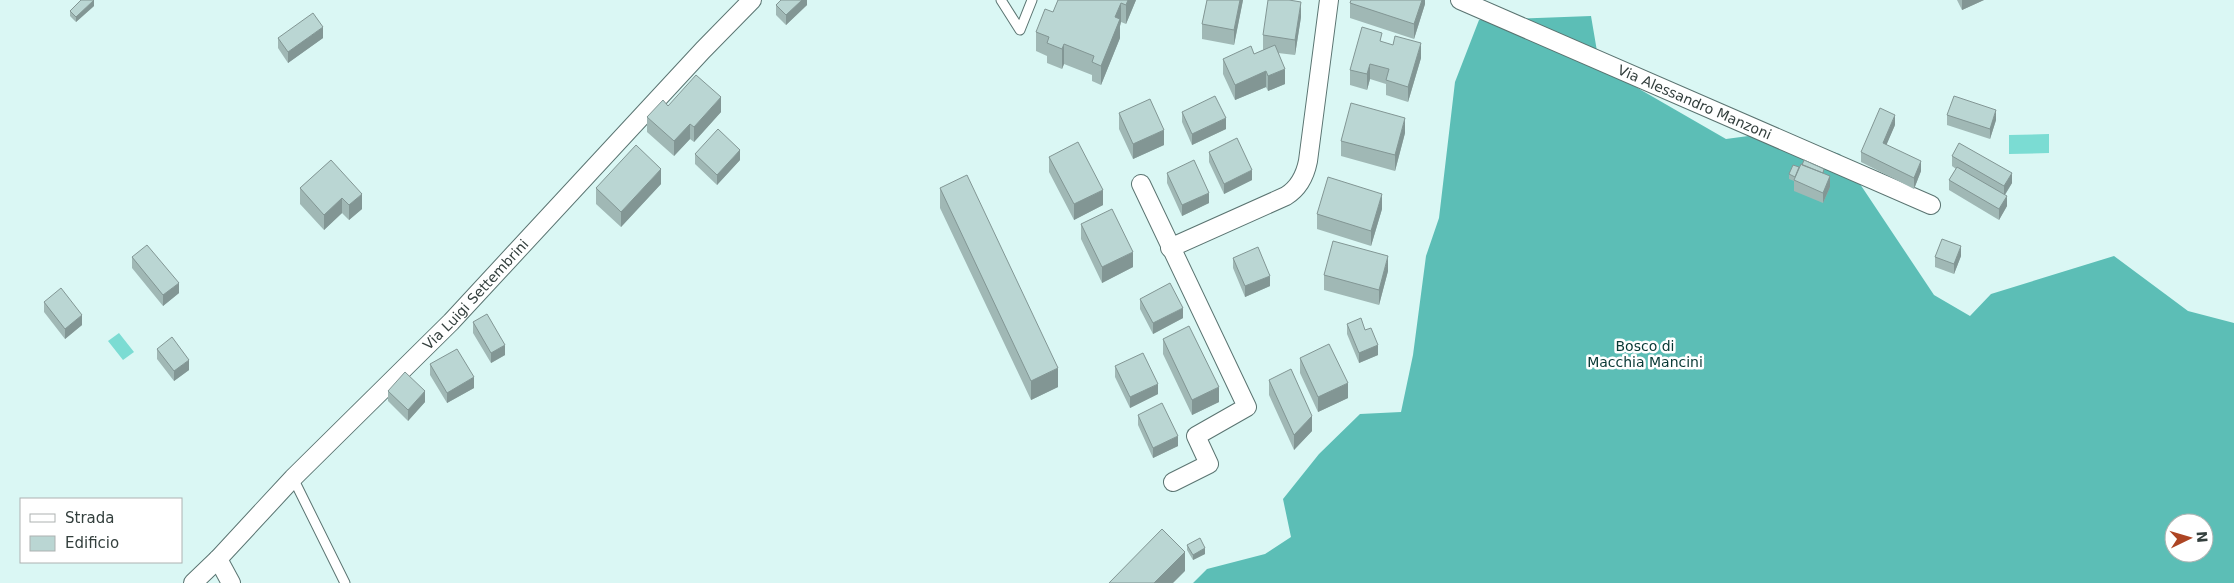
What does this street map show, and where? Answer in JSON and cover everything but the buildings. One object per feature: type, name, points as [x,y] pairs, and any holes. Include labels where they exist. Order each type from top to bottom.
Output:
[{"type":"street","name":"Via Luigi Settembrini","points":[[193,583],[218,559],[293,478],[451,322],[703,50],[752,0]]},
{"type":"street","points":[[1170,248],[1286,196],[1301,182],[1308,161],[1329,0]]},
{"type":"street","name":"Via Alessandro Manzoni","points":[[1460,0],[1931,205]]},
{"type":"street","points":[[1141,184],[1170,248],[1248,407],[1196,436],[1209,464],[1173,482]]},
{"type":"street","points":[[218,559],[231,583]]},
{"type":"lane","points":[[1001,0],[1020,30],[1032,0]]},
{"type":"lane","points":[[293,478],[345,583]]},
{"type":"green space","name":"Bosco di Macchia Mancini","points":[[1591,16],[1599,63],[1641,90],[1726,139],[1771,133],[1840,154],[1934,295],[1970,316],[1991,294],[2114,256],[2188,311],[2234,323],[2234,583],[1193,583],[1207,569],[1265,554],[1291,537],[1283,499],[1319,454],[1360,414],[1401,412],[1413,355],[1426,256],[1439,218],[1455,82],[1479,20]]},
{"type":"shaded area","points":[[2049,134],[2049,153],[2009,154],[2009,135]]},
{"type":"shaded area","points":[[119,333],[134,352],[123,360],[108,341]]}]
